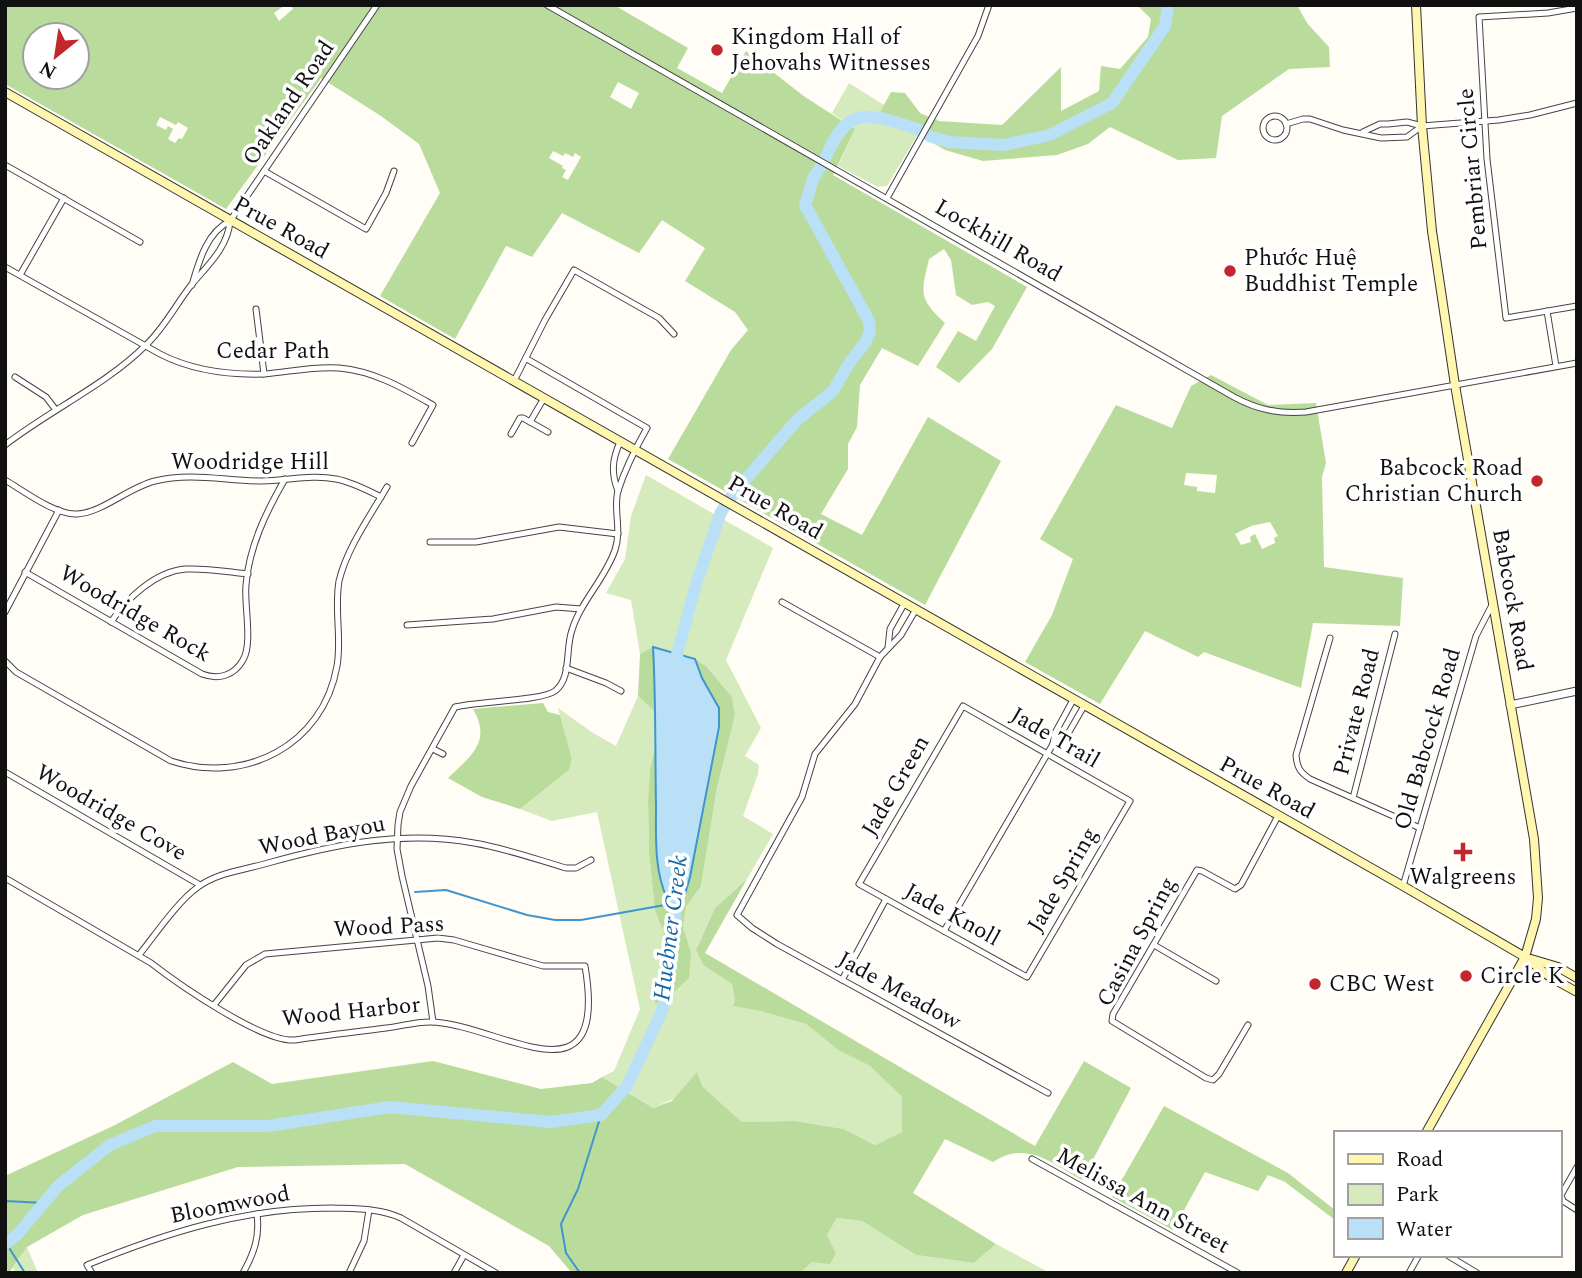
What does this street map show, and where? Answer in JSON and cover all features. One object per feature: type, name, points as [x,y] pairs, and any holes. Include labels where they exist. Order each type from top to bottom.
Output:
[{"type":"main road","name":"Babcock Road","points":[[1416,5],[1422,127],[1432,231],[1455,384],[1538,874],[1536,919],[1525,957],[1427,1131]]},
{"type":"main road","name":"Prue Road","points":[[5,92],[1403,886],[1525,957],[1550,977],[1577,992]]},
{"type":"main road","name":"Prue Road","points":[[1525,957],[1558,967],[1577,978]]},
{"type":"main road","points":[[1346,1273],[1355,1257]]},
{"type":"street","name":"Oakland Road","points":[[230,221],[377,5]]},
{"type":"street","name":"Lockhill Road","points":[[547,5],[1234,397],[1261,409],[1278,413],[1306,412],[1577,363]]},
{"type":"street","points":[[887,198],[978,36],[989,5]]},
{"type":"street","name":"Pembriar Circle","points":[[1547,311],[1506,318],[1490,198],[1479,17],[1548,13],[1577,8]]},
{"type":"street","points":[[1363,132],[1380,124],[1407,122],[1422,127],[1530,116],[1577,103]]},
{"type":"street","points":[[1280,117],[1286,124],[1285,134],[1280,139],[1271,139],[1264,132],[1265,122],[1270,118],[1280,117]]},
{"type":"street","points":[[1286,124],[1310,119],[1343,130],[1389,137],[1407,137],[1422,127]]},
{"type":"street","points":[[1388,124],[1389,137]]},
{"type":"street","points":[[5,165],[141,242]]},
{"type":"street","points":[[264,171],[366,229],[394,172]]},
{"type":"street","points":[[20,275],[64,198]]},
{"type":"street","points":[[5,445],[145,346],[210,265],[229,233],[230,221],[217,227],[199,260],[192,285]]},
{"type":"street","name":"Cedar Path","points":[[5,267],[171,360],[197,368],[264,374],[323,368],[357,371],[390,381],[433,405],[412,443]]},
{"type":"street","points":[[514,381],[574,270],[659,318],[674,334]]},
{"type":"street","points":[[1556,366],[1547,311],[1577,306]]},
{"type":"street","points":[[256,309],[264,374]]},
{"type":"street","points":[[527,359],[647,428],[634,451],[618,491]]},
{"type":"street","points":[[15,377],[39,391],[56,410]]},
{"type":"street","points":[[530,422],[544,398]]},
{"type":"street","points":[[511,434],[520,418],[548,432]]},
{"type":"street","points":[[433,1022],[430,994],[402,876],[397,838],[400,812],[411,786],[455,708],[485,701],[542,696],[553,692],[565,678],[571,631],[581,609],[607,568],[618,534],[618,491],[613,467],[620,442]]},
{"type":"street","points":[[613,467],[625,471]]},
{"type":"street","name":"Woodridge Hill","points":[[5,480],[58,510],[79,514],[137,486],[173,478],[264,481],[311,477],[336,479],[381,497]]},
{"type":"street","name":"Woodridge Rock","points":[[25,572],[202,674],[212,678],[225,676],[236,669],[247,651],[248,574],[255,540],[285,480]]},
{"type":"street","points":[[5,662],[16,672],[171,761],[208,769],[234,768],[259,761],[292,742],[311,724],[325,702],[337,666],[340,581],[348,556],[387,486]]},
{"type":"street","points":[[5,612],[58,510]]},
{"type":"street","points":[[430,542],[476,542],[559,527],[618,534]]},
{"type":"street","points":[[111,622],[132,597],[171,572],[184,569],[248,574]]},
{"type":"street","points":[[782,601],[880,657],[896,642],[915,611]]},
{"type":"street","name":"Old Babcock Road","points":[[1403,886],[1476,636],[1493,603]]},
{"type":"street","points":[[888,648],[893,625],[904,604]]},
{"type":"street","points":[[407,625],[493,619],[556,607],[581,609]]},
{"type":"street","points":[[893,625],[903,631]]},
{"type":"street","name":"Private Road","points":[[1353,798],[1395,634]]},
{"type":"street","points":[[1330,638],[1296,755],[1297,765],[1300,771],[1311,779],[1420,828]]},
{"type":"street","name":"Jade Meadow","points":[[880,657],[855,704],[815,754],[802,797],[737,915],[777,944],[1048,1093]]},
{"type":"street","points":[[566,668],[621,691]]},
{"type":"street","points":[[1510,705],[1577,691]]},
{"type":"street","points":[[944,931],[1053,744],[1061,721],[1073,700]]},
{"type":"street","name":"Jade Trail","points":[[963,706],[1130,801]]},
{"type":"street","name":"Jade Green","points":[[859,884],[963,706]]},
{"type":"street","points":[[1053,744],[1072,727],[1084,706]]},
{"type":"street","points":[[1061,721],[1072,727]]},
{"type":"street","points":[[433,749],[443,754]]},
{"type":"street","name":"Woodridge Cove","points":[[5,772],[200,885]]},
{"type":"street","name":"Jade Spring","points":[[1027,977],[1130,801]]},
{"type":"street","name":"Casina Spring","points":[[1248,1025],[1213,1080],[1112,1021],[1113,1014],[1197,870],[1235,889],[1241,886],[1278,816]]},
{"type":"street","name":"Wood Bayou","points":[[200,885],[224,875],[360,841],[397,838],[471,842],[566,867],[576,868],[591,860]]},
{"type":"street","name":"Wood Harbor","points":[[5,878],[139,955],[172,980],[214,1005],[270,1037],[289,1041],[433,1022],[530,1048],[569,1046],[580,1038],[590,1008],[586,966]]},
{"type":"street","name":"Jade Knoll","points":[[859,884],[1027,977]]},
{"type":"street","points":[[139,955],[200,885]]},
{"type":"street","points":[[842,980],[886,899]]},
{"type":"street","name":"Wood Pass","points":[[214,1005],[246,965],[265,954],[438,938],[454,940],[543,966],[586,966]]},
{"type":"street","points":[[1154,945],[1216,981]]},
{"type":"street","name":"Melissa Ann Street","points":[[1032,1159],[1238,1273]]},
{"type":"street","points":[[1577,1167],[1561,1198],[1577,1210]]},
{"type":"street","name":"Bloomwood","points":[[92,1273],[87,1265],[194,1226],[307,1208],[369,1210],[393,1215],[496,1273]]},
{"type":"street","points":[[349,1273],[364,1241],[369,1210]]},
{"type":"street","points":[[243,1273],[256,1248],[257,1214]]},
{"type":"street","points":[[454,1273],[464,1255]]},
{"type":"street","points":[[1409,1273],[1418,1257]]},
{"type":"street","points":[[1450,1257],[1477,1273]]},
{"type":"green space","points":[[5,5],[285,5],[274,13],[279,21],[293,9],[291,5],[614,5],[688,48],[677,68],[722,93],[746,51],[805,97],[855,129],[833,175],[1027,287],[992,349],[959,383],[936,367],[958,331],[976,341],[995,306],[988,302],[972,305],[956,295],[951,260],[944,249],[929,259],[924,294],[930,307],[945,323],[918,366],[882,348],[860,385],[857,427],[848,444],[848,469],[821,514],[862,535],[928,417],[1001,461],[925,605],[668,459],[731,350],[748,330],[735,312],[685,281],[705,248],[662,220],[639,253],[562,213],[532,257],[506,246],[455,339],[380,296],[440,193],[419,144],[321,78],[226,209],[5,84]],"holes":[[[618,82],[639,93],[631,109],[610,97]],[[160,117],[188,128],[182,139],[179,138],[175,143],[168,139],[173,129],[168,126],[166,130],[156,125]],[[553,151],[563,156],[565,153],[573,157],[575,153],[581,157],[568,180],[562,177],[566,170],[563,166],[549,158]]]},
{"type":"green space","points":[[1137,5],[1297,5],[1307,23],[1329,47],[1330,67],[1289,69],[1222,116],[1216,158],[1178,160],[1110,127],[1088,144],[1057,155],[983,161],[945,150],[880,112],[891,92],[905,93],[920,113],[939,121],[1002,125],[1061,67],[1061,111],[1099,91],[1101,66],[1120,69],[1148,37],[1151,19]]},
{"type":"green space","points":[[849,83],[884,105],[880,112],[918,134],[887,186],[878,187],[838,166],[855,129],[832,113]]},
{"type":"green space","points":[[1211,375],[1268,405],[1316,403],[1326,463],[1322,477],[1324,567],[1403,578],[1400,626],[1313,623],[1301,688],[1204,652],[1198,657],[1145,631],[1100,704],[1025,662],[1052,615],[1073,559],[1040,539],[1116,405],[1172,428],[1191,386]],"holes":[[[1186,473],[1217,475],[1215,493],[1197,491],[1197,487],[1184,485]],[[1270,522],[1278,536],[1274,538],[1275,543],[1262,549],[1255,534],[1250,537],[1251,542],[1241,545],[1235,534],[1251,526]]]},
{"type":"green space","points":[[646,475],[773,548],[726,660],[761,728],[745,756],[759,765],[743,816],[773,834],[747,879],[715,908],[696,950],[703,965],[732,984],[735,1001],[733,1006],[761,1010],[806,1024],[838,1050],[870,1066],[902,1097],[902,1132],[875,1145],[844,1129],[795,1121],[742,1122],[702,1086],[653,1108],[602,1077],[614,1071],[640,1009],[597,812],[552,821],[520,809],[569,770],[572,759],[558,708],[616,746],[638,696],[656,713],[655,748],[650,769],[648,800],[649,853],[655,910],[665,937],[653,1001],[691,952],[683,927],[686,907],[701,886],[717,788],[735,715],[732,697],[706,666],[695,659],[653,647],[640,654],[631,600],[606,593],[625,559],[631,516]]},
{"type":"green space","points":[[653,647],[656,713],[638,696],[640,654]]},
{"type":"green space","points":[[695,659],[706,666],[732,697],[735,715],[717,788],[701,886],[686,907],[683,927],[691,952],[689,978],[660,1005],[653,1001],[665,937],[655,910],[649,853],[650,769],[655,748],[656,839],[660,874],[685,894],[719,727],[719,708]]},
{"type":"green space","points":[[543,703],[548,712],[560,715],[572,759],[569,770],[520,809],[482,797],[448,778],[471,755],[480,740],[478,721],[473,709]]},
{"type":"green space","points":[[747,879],[705,953],[1035,1146],[1084,1061],[1131,1088],[1082,1180],[1039,1156],[1017,1153],[993,1162],[945,1139],[913,1193],[996,1244],[974,1263],[916,1255],[862,1221],[837,1218],[827,1235],[836,1253],[830,1264],[812,1262],[800,1273],[572,1273],[549,1246],[405,1164],[238,1167],[83,1215],[27,1247],[9,1273],[5,1273],[5,1176],[115,1125],[233,1062],[272,1084],[433,1061],[541,1089],[592,1083],[602,1077],[653,1108],[672,1101],[697,1072],[702,1086],[742,1122],[795,1121],[844,1129],[875,1145],[902,1132],[902,1097],[870,1066],[838,1050],[806,1024],[733,1006],[735,1001],[732,984],[703,965],[696,950],[715,908]]},
{"type":"green space","points":[[1164,1106],[1288,1173],[1334,1209],[1334,1219],[1285,1182],[1268,1175],[1258,1191],[1205,1172],[1173,1230],[1112,1197]]},
{"type":"green space","points":[[837,1218],[862,1221],[916,1255],[974,1263],[996,1244],[1050,1273],[800,1273],[812,1262],[836,1253],[827,1235]]},
{"type":"green space","points":[[27,1247],[38,1273],[15,1273],[13,1268]]},
{"type":"water","points":[[653,647],[695,659],[719,708],[719,727],[690,877],[680,901],[667,898],[658,865]]},
{"type":"waterway","name":"Huebner Creek","points":[[929,136],[949,142],[1004,145],[1050,135],[1112,103],[1165,26],[1168,5]]},
{"type":"waterway","name":"Huebner Creek","points":[[826,157],[835,139],[853,120],[875,117],[920,130]]},
{"type":"waterway","name":"Huebner Creek","points":[[679,668],[677,654],[697,581],[721,512],[797,420],[833,391],[870,332],[869,321],[805,205],[813,179],[821,166]]},
{"type":"waterway","name":"Huebner Creek","points":[[5,1244],[17,1235],[58,1186],[110,1145],[155,1126],[268,1126],[390,1107],[551,1122],[601,1115],[627,1086],[662,1011],[674,935],[677,883]]},
{"type":"waterway","points":[[415,892],[446,890],[527,915],[555,920],[581,920],[676,903]]},
{"type":"waterway","points":[[580,1273],[566,1253],[561,1224],[578,1189],[601,1115]]},
{"type":"waterway","points":[[5,1201],[44,1203]]},
{"type":"waterway","points":[[6,1243],[25,1273]]},
{"type":"place","name":"Kingdom Hall of Jehovahs Witnesses","points":[[717,50]]},
{"type":"place","name":"Phước Huệ Buddhist Temple","points":[[1230,271]]},
{"type":"place","name":"Babcock Road Christian Church","points":[[1537,481]]},
{"type":"place","name":"Walgreens","points":[[1463,852]]},
{"type":"place","name":"Circle K","points":[[1466,976]]},
{"type":"place","name":"CBC West","points":[[1315,984]]}]
